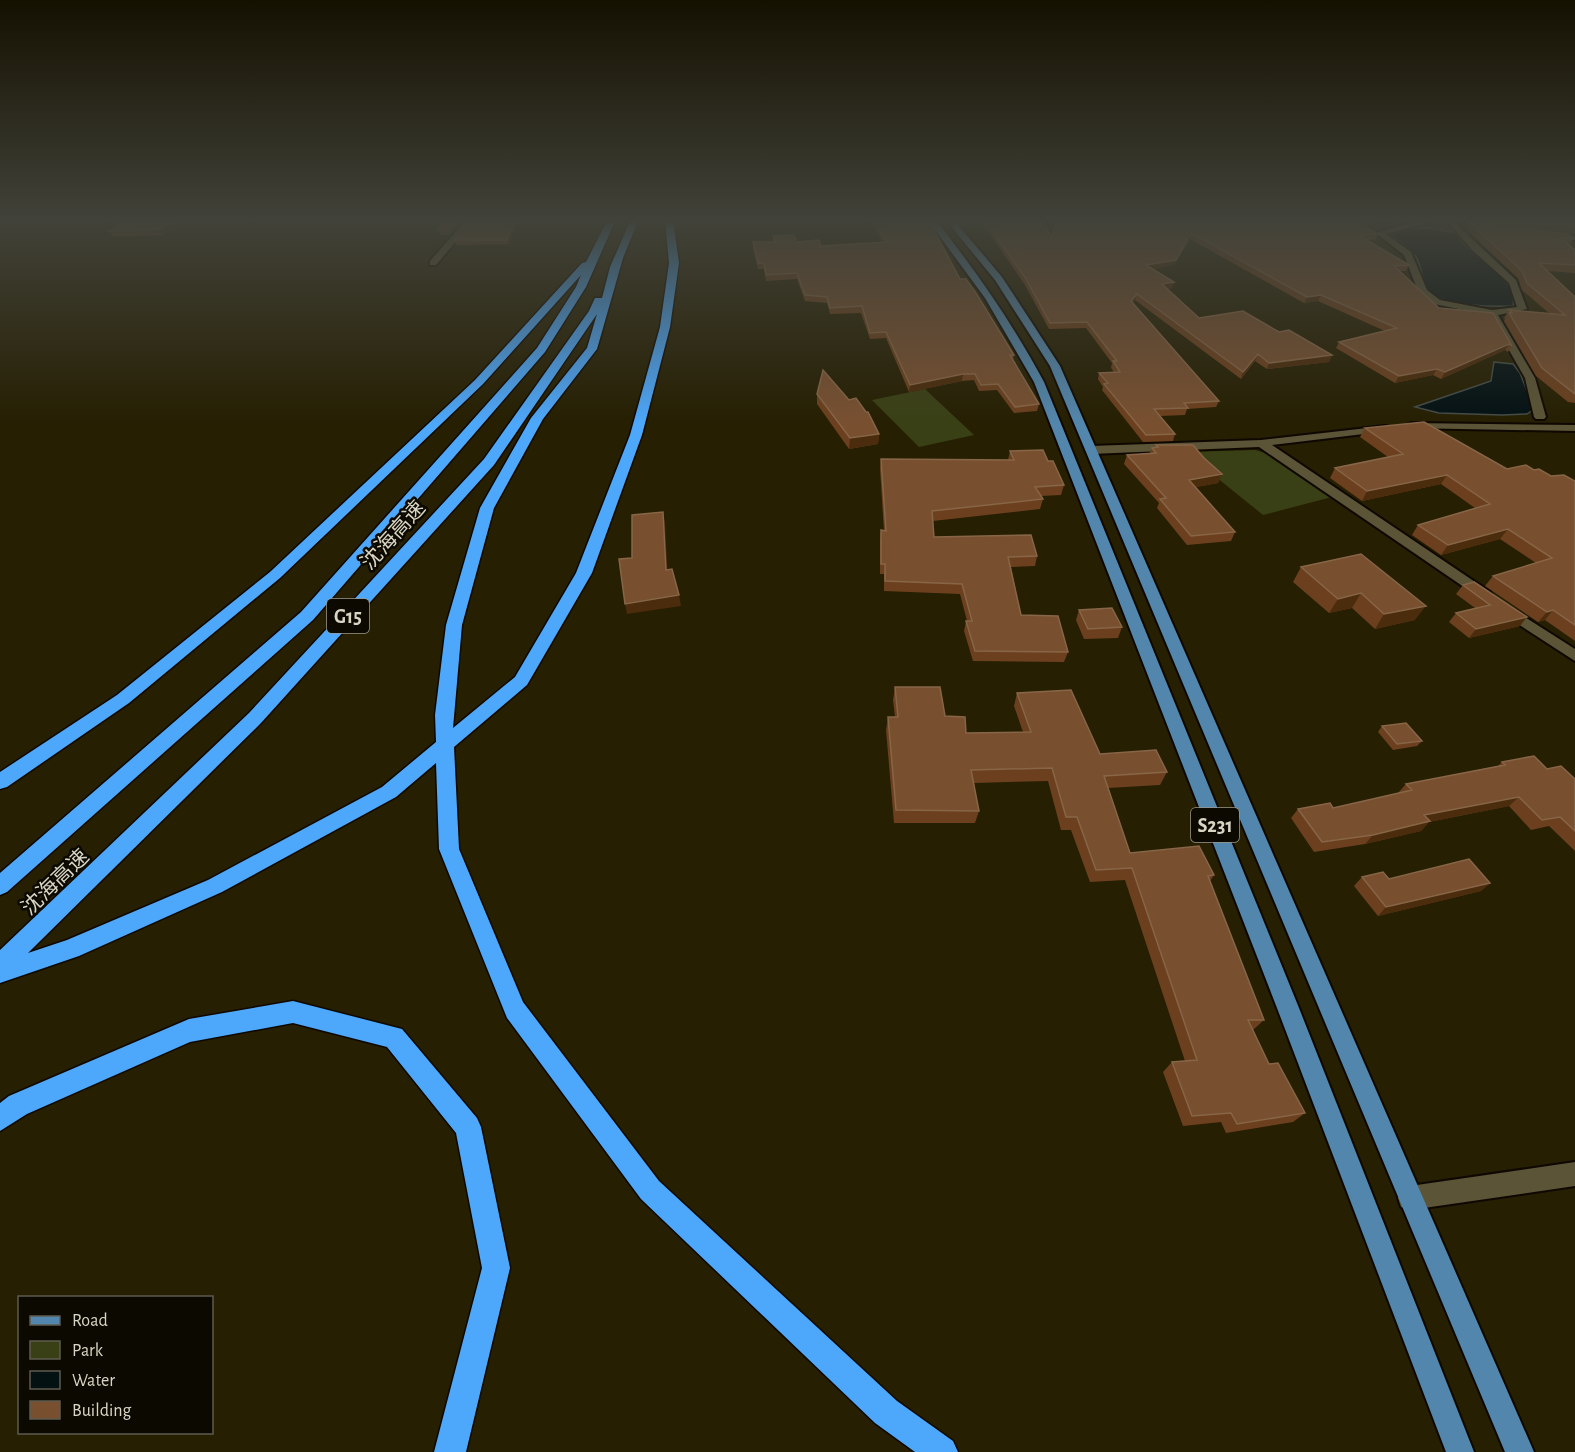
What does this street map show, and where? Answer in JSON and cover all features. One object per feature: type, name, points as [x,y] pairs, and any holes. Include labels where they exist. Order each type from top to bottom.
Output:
[{"type":"highway","points":[[0,794],[123,699],[276,575],[479,382],[565,287]]},
{"type":"highway","name":"沈海高速","points":[[0,886],[307,616],[541,350],[581,287]]},
{"type":"highway","name":"沈海高速","points":[[0,965],[255,718],[489,462],[594,311],[605,287]]},
{"type":"highway","points":[[610,287],[592,349],[537,418],[487,508],[454,625],[444,715],[449,849],[515,1010],[650,1190],[886,1412],[942,1452]]},
{"type":"highway","points":[[0,972],[71,949],[215,886],[389,792],[521,681],[584,573],[636,435],[665,327],[671,287]]},
{"type":"highway","points":[[0,782],[123,699]]},
{"type":"highway","points":[[0,1118],[18,1105],[189,1031],[293,1012],[394,1037],[468,1127],[496,1268],[450,1452]]},
{"type":"main road","name":"S231","points":[[983,287],[1016,337],[1040,382],[1460,1452]]},
{"type":"main road","points":[[1004,287],[1055,366],[1520,1452]]},
{"type":"street","points":[[1421,287],[1423,291],[1437,302],[1492,313],[1522,309],[1515,287]]},
{"type":"street","points":[[1492,313],[1530,378],[1540,417]]},
{"type":"street","points":[[1091,450],[1261,443],[1412,426],[1575,428]]},
{"type":"street","points":[[1261,443],[1575,657]]},
{"type":"street","points":[[1410,1198],[1575,1174]]},
{"type":"green space","points":[[925,389],[974,435],[919,447],[872,400]]},
{"type":"green space","points":[[1255,450],[1272,455],[1332,497],[1263,515],[1185,452]]},
{"type":"water","points":[[1427,287],[1510,287],[1513,306],[1457,303],[1436,297]]},
{"type":"water","points":[[1494,362],[1513,364],[1520,373],[1534,409],[1527,414],[1502,415],[1439,413],[1415,407],[1491,381]]},
{"type":"building","points":[[802,287],[972,287],[1014,355],[1010,355],[1039,404],[1015,407],[998,384],[981,385],[975,374],[963,374],[910,385],[886,332],[870,333],[862,306],[830,308],[827,297],[805,295]]},
{"type":"building","points":[[1030,287],[1165,287],[1199,318],[1243,311],[1279,332],[1289,330],[1332,355],[1269,363],[1258,354],[1243,372],[1137,294],[1131,301],[1219,401],[1184,403],[1188,408],[1154,409],[1175,434],[1146,435],[1104,384],[1108,383],[1099,373],[1120,372],[1113,361],[1117,361],[1087,322],[1050,323]]},
{"type":"building","points":[[1288,287],[1416,287],[1439,308],[1493,313],[1512,346],[1509,344],[1445,372],[1437,369],[1399,376],[1339,342],[1397,328],[1321,295],[1307,297]]},
{"type":"building","points":[[1531,287],[1564,287],[1575,297],[1575,394],[1542,368],[1509,310],[1565,315]]},
{"type":"building","points":[[823,370],[849,400],[856,398],[868,412],[879,434],[850,438],[817,394]]},
{"type":"building","points":[[1424,422],[1507,469],[1526,465],[1551,476],[1564,475],[1575,481],[1575,625],[1553,610],[1547,612],[1493,576],[1552,558],[1508,529],[1448,545],[1418,525],[1490,504],[1447,475],[1367,491],[1335,468],[1403,454],[1365,428]]},
{"type":"building","points":[[1156,445],[1193,445],[1222,474],[1189,480],[1235,532],[1191,536],[1160,499],[1166,498],[1127,455],[1156,453],[1152,448],[1158,447]]},
{"type":"building","points":[[1043,450],[1048,461],[1053,461],[1064,485],[1035,487],[1043,499],[932,511],[934,537],[1031,535],[1037,556],[1008,557],[1021,615],[1058,616],[1068,652],[975,651],[966,621],[972,621],[962,584],[885,581],[885,564],[881,564],[881,530],[886,531],[881,459],[1014,460],[1010,451]]},
{"type":"building","points":[[663,512],[666,570],[672,569],[679,595],[625,604],[619,559],[632,558],[632,515]]},
{"type":"building","points":[[1361,554],[1426,606],[1384,614],[1361,593],[1338,599],[1301,567]]},
{"type":"building","points":[[1474,582],[1527,617],[1476,629],[1456,613],[1490,605],[1463,585]]},
{"type":"building","points":[[1112,608],[1122,627],[1088,629],[1079,610]]},
{"type":"building","points":[[895,687],[940,687],[945,716],[965,717],[966,733],[1031,732],[1017,693],[1071,690],[1100,754],[1156,750],[1167,772],[1104,776],[1130,853],[1199,846],[1214,875],[1208,876],[1264,1020],[1248,1020],[1269,1064],[1278,1063],[1305,1113],[1237,1124],[1231,1113],[1192,1116],[1172,1062],[1197,1060],[1132,868],[1096,870],[1077,817],[1066,817],[1052,768],[971,770],[979,811],[896,810],[888,717],[898,717]]},
{"type":"building","points":[[1406,723],[1422,741],[1397,744],[1382,726]]},
{"type":"building","points":[[1534,756],[1547,769],[1561,766],[1575,779],[1575,831],[1560,817],[1542,820],[1519,797],[1424,815],[1430,821],[1373,835],[1322,842],[1298,809],[1330,803],[1333,808],[1412,790],[1406,784],[1505,765],[1502,762]]},
{"type":"building","points":[[1469,859],[1490,883],[1386,907],[1362,877],[1383,872],[1389,879]]}]
